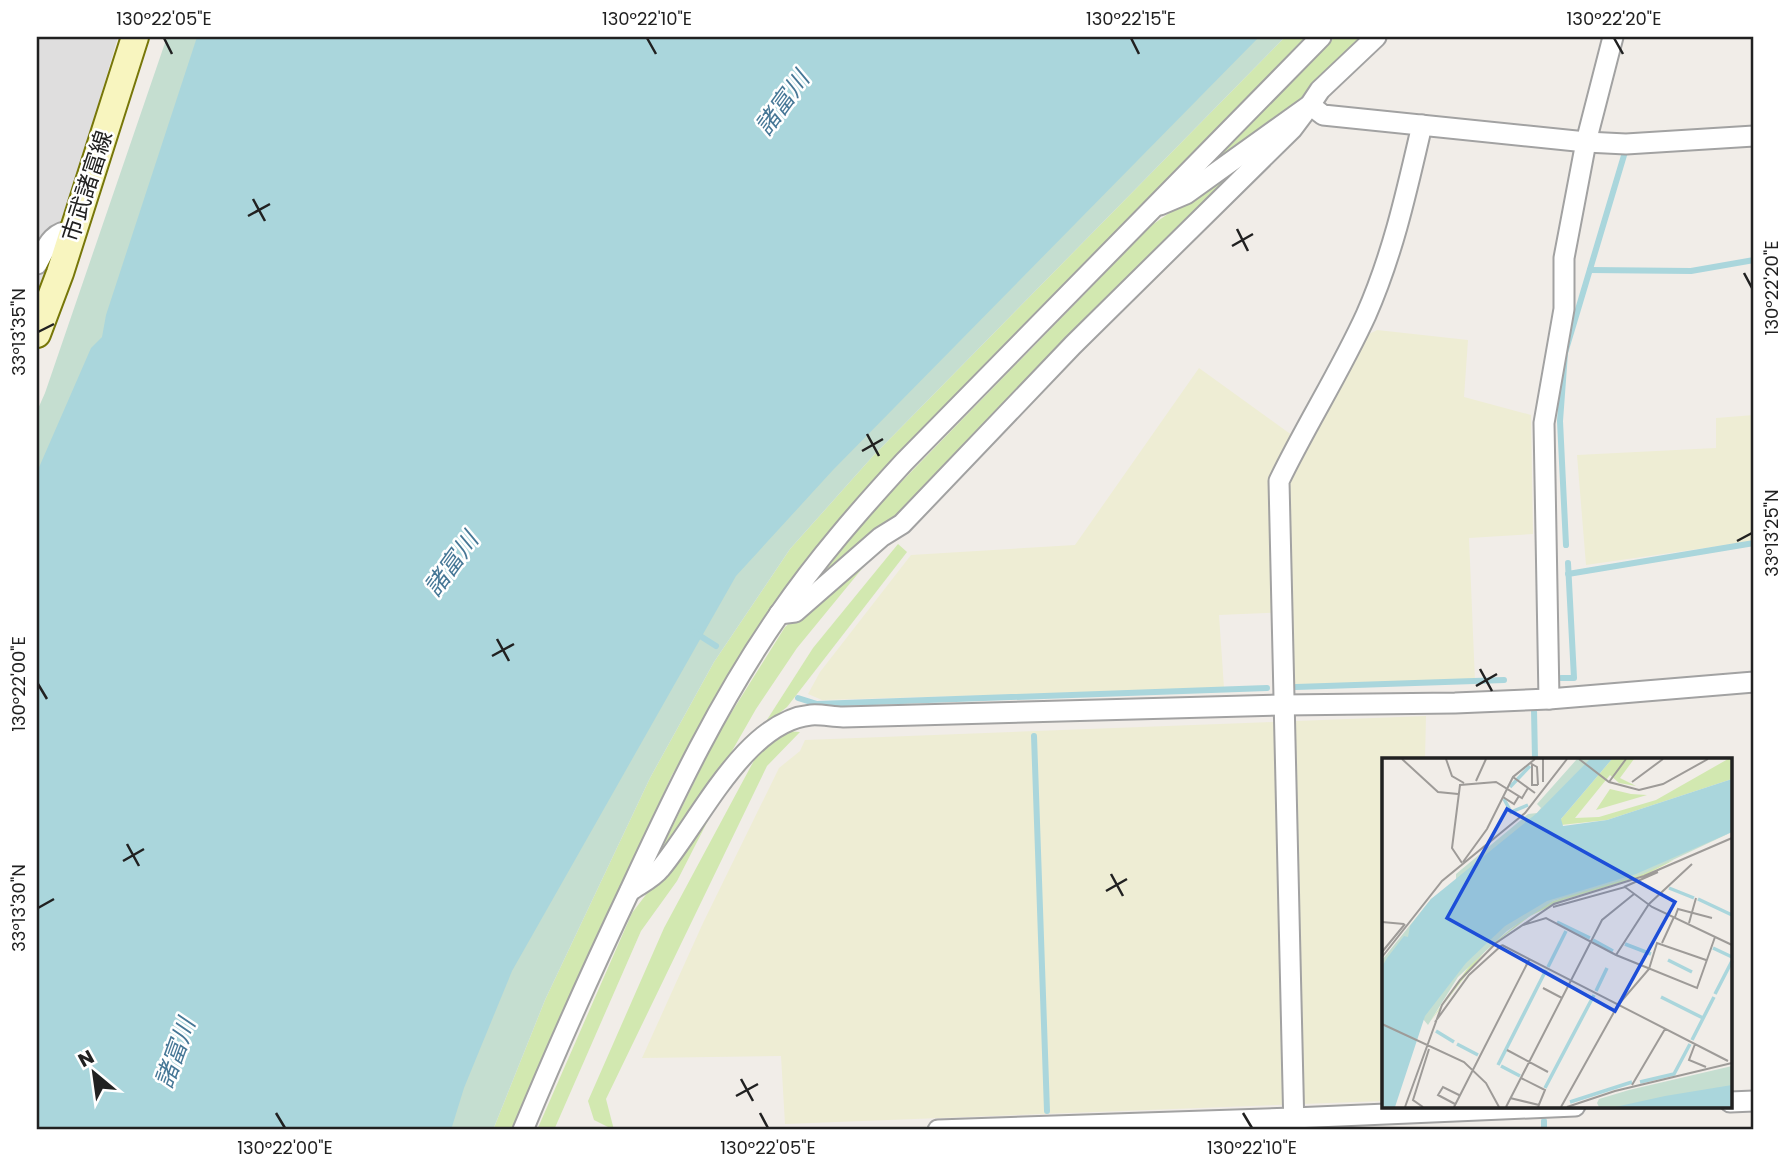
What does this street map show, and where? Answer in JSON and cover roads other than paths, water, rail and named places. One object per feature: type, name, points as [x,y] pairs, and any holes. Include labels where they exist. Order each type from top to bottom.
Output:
[{"type":"main road","name":"市武諸富線","points":[[37,334],[135,37]]},
{"type":"street","points":[[523,1130],[573,1011],[683,776],[779,614],[854,517],[896,471],[1321,37]]},
{"type":"street","points":[[779,614],[796,612],[881,537],[902,523],[1073,345],[1292,129],[1321,90],[1376,37]]},
{"type":"street","points":[[1549,699],[1544,423],[1564,309],[1564,258],[1586,142],[1613,37]]},
{"type":"street","points":[[1152,208],[1186,194],[1310,105]]},
{"type":"street","points":[[1310,105],[1323,115],[1586,142],[1626,144],[1754,136]]},
{"type":"street","points":[[1294,1124],[1279,481],[1304,428],[1366,315],[1394,242],[1422,125]]},
{"type":"street","points":[[37,264],[52,238],[64,230],[73,231]]},
{"type":"street","points":[[629,892],[659,871],[737,762],[757,741],[782,724],[810,715],[843,717],[1455,703],[1549,699],[1754,682]]},
{"type":"street","points":[[1732,1102],[1754,1101]]},
{"type":"street","points":[[939,1130],[1294,1124],[1544,1108]]},
{"type":"water","name":"諸富川","points":[[197,37],[1259,37],[833,470],[736,576],[512,971],[464,1088],[451,1130],[37,1130],[37,472],[91,348],[102,337],[106,315]]},
{"type":"waterway","points":[[1566,545],[1560,421],[1565,353],[1625,152]]},
{"type":"waterway","points":[[1590,270],[1691,271],[1754,260]]},
{"type":"waterway","points":[[1568,574],[1754,543]]},
{"type":"waterway","points":[[1561,678],[1574,678],[1568,563]]},
{"type":"waterway","points":[[694,632],[716,646]]},
{"type":"waterway","points":[[1296,687],[1504,680]]},
{"type":"waterway","points":[[798,698],[817,704],[1267,688]]},
{"type":"waterway","points":[[1534,710],[1535,758]]},
{"type":"waterway","points":[[1034,736],[1047,1111]]},
{"type":"waterway","points":[[1544,1121],[1544,1130]]}]
